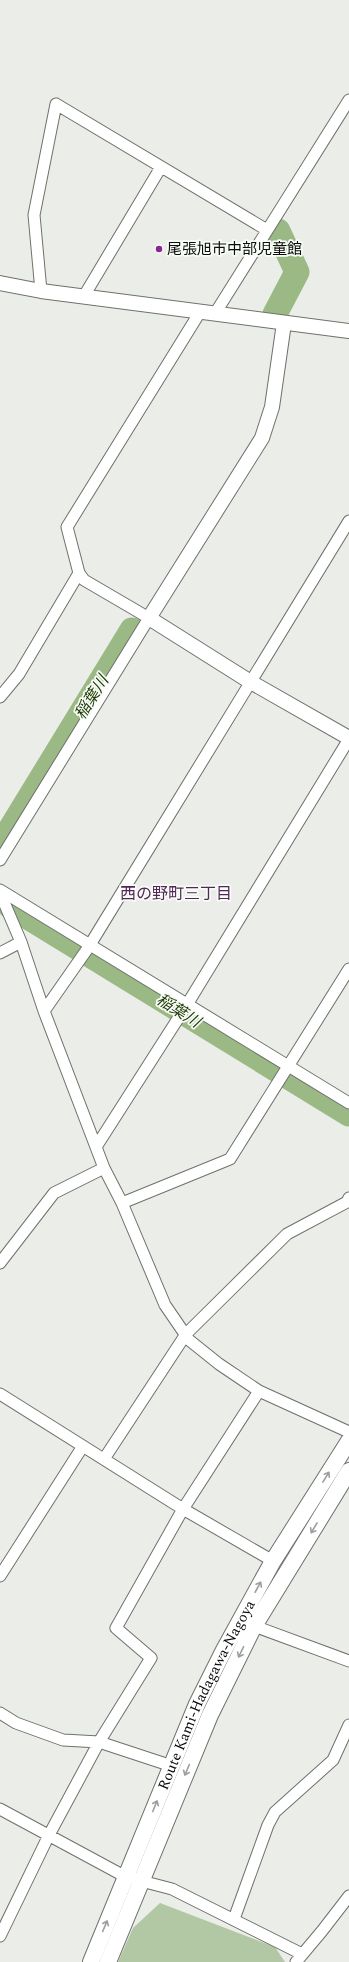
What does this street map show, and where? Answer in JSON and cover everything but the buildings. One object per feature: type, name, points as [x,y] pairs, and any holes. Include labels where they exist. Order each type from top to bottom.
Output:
[{"type":"main road","name":"Route Kami-Hadagawa-Nagoya","points":[[108,1962],[133,1879],[172,1766],[200,1697],[273,1561],[349,1441]]},
{"type":"main road","name":"Route Kami-Hadagawa-Nagoya","points":[[90,1962],[133,1879],[210,1715],[254,1626],[349,1471]]},
{"type":"street","points":[[216,312],[349,100]]},
{"type":"street","points":[[40,291],[34,215],[56,104],[267,230]]},
{"type":"street","points":[[84,296],[161,167]]},
{"type":"street","points":[[0,283],[40,291],[200,312],[216,312],[284,323],[349,331]]},
{"type":"street","points":[[96,1147],[187,1004],[349,738],[249,681],[149,618],[84,580],[79,572],[67,527],[200,312]]},
{"type":"street","points":[[0,860],[262,438],[272,407],[284,323]]},
{"type":"street","points":[[44,1011],[86,950],[249,681],[349,521]]},
{"type":"street","points":[[0,698],[19,674],[79,572]]},
{"type":"street","points":[[0,890],[86,950],[187,1004],[349,1103]]},
{"type":"street","points":[[0,893],[21,942],[44,1011],[104,1168],[122,1203],[165,1305],[189,1340],[203,1353],[259,1391],[349,1432]]},
{"type":"street","points":[[0,953],[21,942]]},
{"type":"street","points":[[122,1203],[230,1159],[349,968]]},
{"type":"street","points":[[0,1263],[54,1193],[104,1168]]},
{"type":"street","points":[[104,1459],[186,1334],[287,1234],[347,1202],[349,1198]]},
{"type":"street","points":[[0,1936],[49,1835],[99,1742],[151,1658],[116,1628],[183,1509],[259,1391]]},
{"type":"street","points":[[0,1394],[183,1509],[273,1561]]},
{"type":"street","points":[[0,1576],[83,1446]]},
{"type":"street","points":[[254,1626],[349,1661]]},
{"type":"street","points":[[0,1713],[16,1723],[63,1740],[99,1742],[172,1766]]},
{"type":"street","points":[[234,1919],[268,1825],[275,1812],[333,1760],[349,1725]]},
{"type":"street","points":[[0,1809],[133,1879],[172,1890],[234,1919],[299,1958],[322,1932],[349,1896]]},
{"type":"green space","points":[[160,1903],[275,1947],[285,1962],[118,1962],[133,1928]]},
{"type":"waterway","name":"稲葉川","points":[[275,314],[297,272],[278,231]]},
{"type":"waterway","name":"稲葉川","points":[[0,846],[132,630]]},
{"type":"waterway","name":"稲葉川","points":[[10,906],[349,1114]]},
{"type":"place","name":"尾張旭市中部児童館","points":[[159,249]]},
{"type":"district","name":"西の野町三丁目","points":[[176,893]]}]
